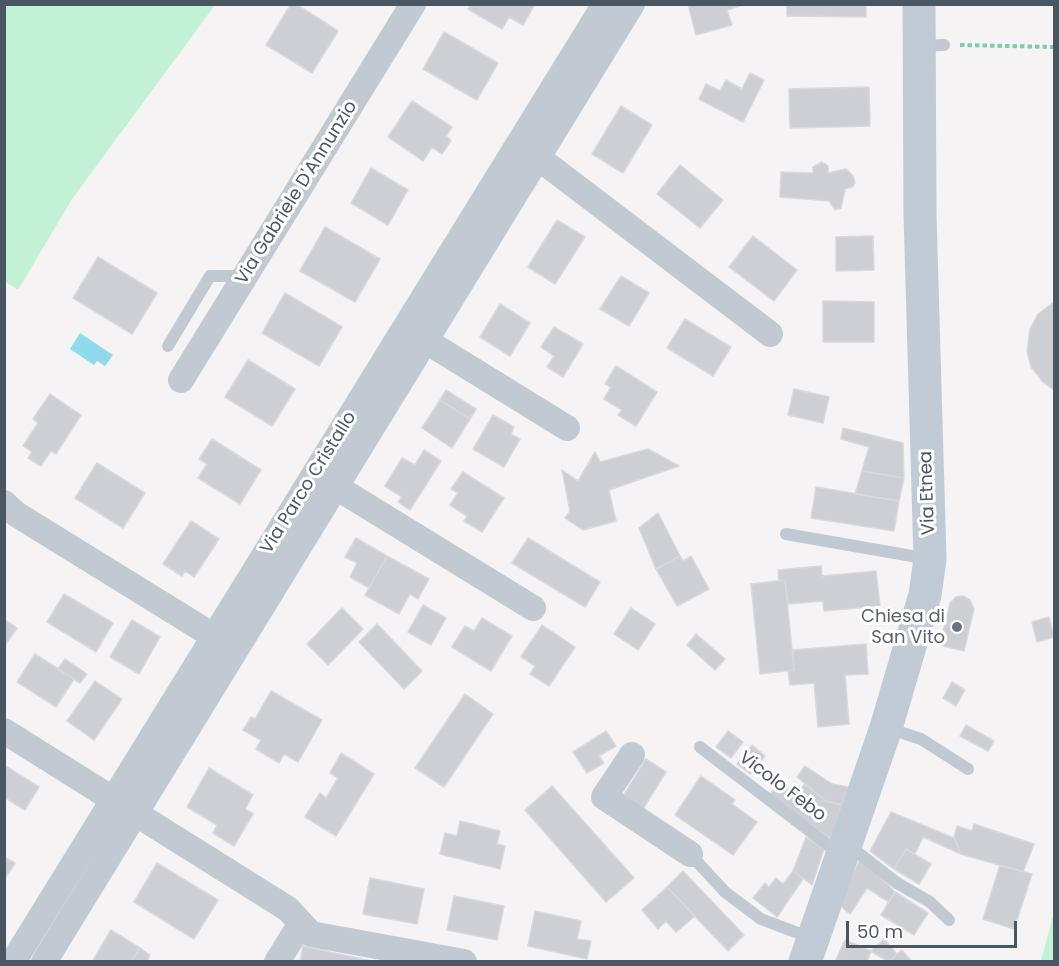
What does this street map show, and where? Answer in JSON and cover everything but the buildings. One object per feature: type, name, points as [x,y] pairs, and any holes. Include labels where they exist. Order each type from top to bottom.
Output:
[{"type":"main road","name":"Via Etnea","points":[[810,947],[886,728],[925,595],[930,559],[920,214],[931,46],[919,4]]},
{"type":"street","name":"Via Gabriele D'Annunzio","points":[[181,380],[413,4]]},
{"type":"street","name":"Via Parco Cristallo","points":[[225,644],[336,487],[426,340],[605,4]]},
{"type":"street","name":"Via Parco Cristallo","points":[[44,962],[126,805],[529,150],[632,4]]},
{"type":"street","points":[[529,150],[770,334]]},
{"type":"street","points":[[426,340],[567,428]]},
{"type":"street","points":[[336,487],[533,608]]},
{"type":"street","points":[[4,503],[16,514],[225,644]]},
{"type":"street","points":[[4,731],[126,805],[288,909],[311,934],[464,962]]},
{"type":"street","points":[[632,755],[604,796],[690,855]]},
{"type":"street","name":"Via Parco Cristallo","points":[[13,962],[126,805]]},
{"type":"street","points":[[277,962],[301,923]]},
{"type":"lane","points":[[168,346],[210,276],[246,276]]},
{"type":"lane","points":[[786,534],[930,559]]},
{"type":"lane","points":[[886,728],[921,739],[968,769]]},
{"type":"lane","name":"Vicolo Febo","points":[[700,747],[844,849],[930,902],[948,920]]},
{"type":"lane","points":[[690,855],[725,892],[761,919],[798,933],[810,947]]},
{"type":"path","points":[[931,46],[1054,47]]},
{"type":"green space","points":[[4,5],[215,5],[72,199],[18,290],[4,281]]},
{"type":"green space","points":[[1054,912],[1054,961],[1041,961]]},
{"type":"water","points":[[80,333],[113,355],[105,366],[97,361],[94,365],[70,349]]},
{"type":"place","name":"Chiesa di San Vito","points":[[957,627]]}]
